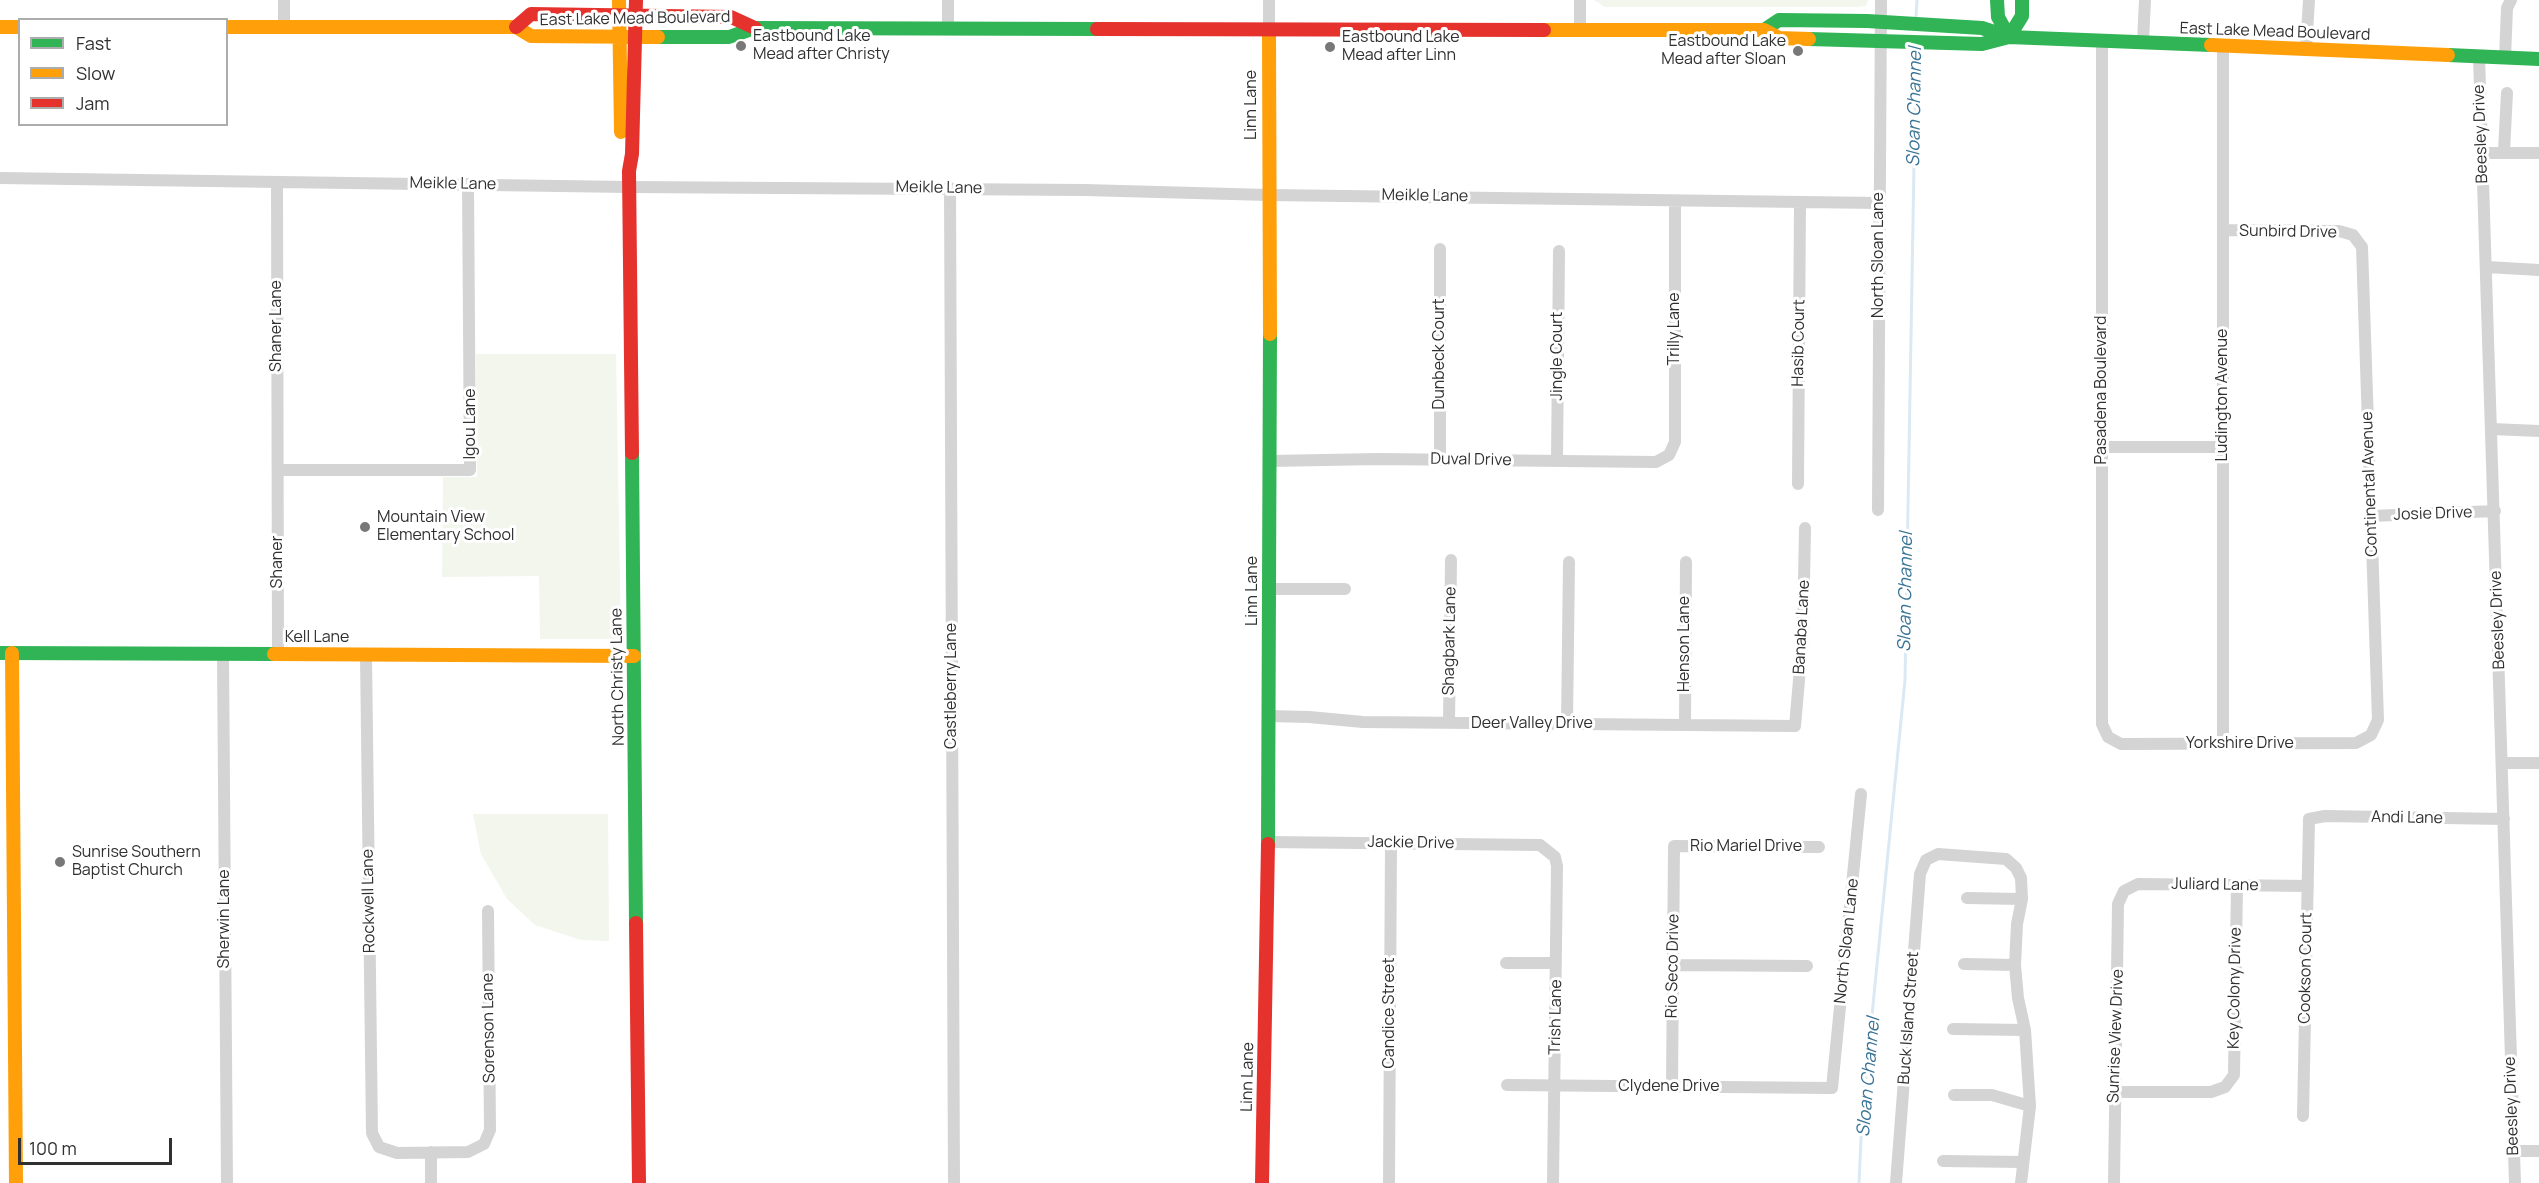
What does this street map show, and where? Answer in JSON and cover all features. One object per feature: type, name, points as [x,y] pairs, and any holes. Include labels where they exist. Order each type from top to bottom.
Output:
[{"type":"street","points":[[284,0],[284,27]]},
{"type":"street","name":"North Christy Lane","points":[[619,0],[622,154],[628,171],[629,187],[639,1183]]},
{"type":"street","name":"North Christy Lane","points":[[628,171],[632,154],[636,0]]},
{"type":"street","points":[[948,0],[948,29]]},
{"type":"street","name":"Linn Lane","points":[[1262,1183],[1269,716],[1269,0]]},
{"type":"street","points":[[1580,0],[1580,30]]},
{"type":"street","name":"North Sloan Lane","points":[[1878,510],[1881,0]]},
{"type":"street","points":[[1998,0],[1998,17],[2009,37],[2022,16],[2022,0]]},
{"type":"street","points":[[2143,42],[2145,0]]},
{"type":"street","points":[[2306,49],[2309,0]]},
{"type":"street","points":[[2505,58],[2507,8],[2511,0]]},
{"type":"street","name":"East Lake Mead Boulevard","points":[[516,27],[531,14],[731,17],[755,28]]},
{"type":"street","name":"East Lake Mead Boulevard","points":[[1764,30],[1779,20],[1881,22],[1982,28],[2009,37]]},
{"type":"street","points":[[0,27],[18,27]]},
{"type":"street","name":"East Lake Mead Boulevard","points":[[228,27],[516,27],[531,36],[729,38],[755,28],[1764,30],[1779,38],[1982,44],[2009,37],[2539,59]]},
{"type":"street","name":"Pasadena Boulevard","points":[[2102,40],[2102,724],[2108,737]]},
{"type":"street","name":"Ludington Avenue","points":[[2223,46],[2223,745]]},
{"type":"street","name":"Beesley Drive","points":[[2479,57],[2515,1183]]},
{"type":"street","points":[[2504,151],[2506,93]]},
{"type":"street","points":[[2482,153],[2504,151],[2539,153]]},
{"type":"street","name":"Meikle Lane","points":[[0,178],[629,187],[950,188],[1268,195],[1879,203]]},
{"type":"street","name":"Shaner Lane","points":[[277,182],[278,470]]},
{"type":"street","name":"Igou Lane","points":[[278,470],[470,471],[471,351],[468,184]]},
{"type":"street","name":"Castleberry Lane","points":[[950,188],[954,1183]]},
{"type":"street","name":"Trilly Lane","points":[[1669,455],[1675,442],[1675,201]]},
{"type":"street","name":"Hasib Court","points":[[1798,484],[1800,202]]},
{"type":"street","name":"Sunbird Drive","points":[[2223,230],[2339,231],[2353,235]]},
{"type":"street","name":"Continental Avenue","points":[[2353,235],[2362,247],[2378,720],[2371,735]]},
{"type":"street","name":"Dunbeck Court","points":[[1440,249],[1440,459]]},
{"type":"street","name":"Jingle Court","points":[[1557,461],[1559,251]]},
{"type":"street","points":[[2487,267],[2539,270]]},
{"type":"street","points":[[2492,429],[2539,431]]},
{"type":"street","points":[[2102,447],[2223,447]]},
{"type":"street","name":"Duval Drive","points":[[1270,461],[1440,459],[1656,462],[1669,455]]},
{"type":"street","name":"Shaner","points":[[278,470],[278,655]]},
{"type":"street","name":"Josie Drive","points":[[2371,516],[2495,512]]},
{"type":"street","name":"Banaba Lane","points":[[1795,726],[1803,634],[1805,528]]},
{"type":"street","name":"Shagbark Lane","points":[[1449,723],[1451,560]]},
{"type":"street","points":[[1567,724],[1569,562]]},
{"type":"street","name":"Henson Lane","points":[[1685,725],[1686,562]]},
{"type":"street","points":[[1269,589],[1345,589]]},
{"type":"street","points":[[6,653],[7,966],[16,1183]]},
{"type":"street","name":"Kell Lane","points":[[6,653],[634,656]]},
{"type":"street","name":"Sherwin Lane","points":[[223,654],[227,1183]]},
{"type":"street","name":"Rockwell Lane","points":[[366,654],[372,1133],[379,1147],[397,1153],[431,1152]]},
{"type":"street","name":"Deer Valley Drive","points":[[1269,716],[1363,722],[1795,726]]},
{"type":"street","name":"Yorkshire Drive","points":[[2108,737],[2121,744],[2223,745],[2356,743],[2371,735]]},
{"type":"street","points":[[2503,763],[2539,763]]},
{"type":"street","name":"North Sloan Lane","points":[[1832,1088],[1861,794]]},
{"type":"street","name":"Andi Lane","points":[[2309,819],[2325,816],[2504,819]]},
{"type":"street","name":"Cookson Court","points":[[2303,1116],[2309,819]]},
{"type":"street","name":"Jackie Drive","points":[[1268,842],[1540,845],[1551,852]]},
{"type":"street","name":"Candice Street","points":[[1389,1183],[1391,843]]},
{"type":"street","name":"Rio Mariel Drive","points":[[1674,846],[1819,847]]},
{"type":"street","name":"Rio Seco Drive","points":[[1672,1087],[1674,846]]},
{"type":"street","name":"Trish Lane","points":[[1551,852],[1557,866],[1553,1183]]},
{"type":"street","name":"Buck Island Street","points":[[1896,1183],[1920,874],[1923,864],[1931,856],[1938,854],[2006,859],[2016,868],[2021,878],[2022,899]]},
{"type":"street","name":"Juliard Lane","points":[[2124,891],[2138,884],[2308,886]]},
{"type":"street","name":"Key Colony Drive","points":[[2114,1092],[2211,1092],[2225,1088],[2234,1075],[2236,885]]},
{"type":"street","name":"Sunrise View Drive","points":[[2114,1183],[2114,1092],[2118,1030],[2118,904],[2124,891]]},
{"type":"street","points":[[1967,898],[2022,899],[2017,924],[2014,965],[2025,1030],[2030,1106],[2021,1183]]},
{"type":"street","name":"Sorenson Lane","points":[[431,1152],[468,1152],[484,1144],[490,1130],[488,911]]},
{"type":"street","points":[[1506,963],[1556,963]]},
{"type":"street","points":[[1964,964],[2014,965]]},
{"type":"street","points":[[1673,965],[1807,966]]},
{"type":"street","points":[[1953,1029],[2025,1030]]},
{"type":"street","name":"Clydene Drive","points":[[1507,1085],[1832,1088]]},
{"type":"street","points":[[1954,1095],[1992,1095],[2030,1106]]},
{"type":"street","points":[[2514,1150],[2539,1151]]},
{"type":"street","points":[[431,1152],[431,1183]]},
{"type":"street","points":[[1943,1161],[2023,1162]]},
{"type":"shaded area","points":[[1594,0],[1868,0],[1866,6],[1857,7],[1605,7]]},
{"type":"shaded area","points":[[476,354],[616,354],[621,639],[540,639],[539,576],[442,577],[443,477],[477,477]]},
{"type":"shaded area","points":[[473,814],[608,814],[609,941],[581,940],[535,925],[507,899],[481,854]]},
{"type":"waterway","name":"Sloan Channel","points":[[1916,16],[1917,0]]},
{"type":"waterway","name":"Sloan Channel","points":[[1859,1183],[1862,1117],[1905,680],[1916,50]]},
{"type":"traffic: fast","points":[[1997,0],[1998,17],[2009,37],[2022,16],[2022,0]]},
{"type":"traffic: fast","points":[[1764,30],[1779,20],[1867,21],[1982,28],[2009,37],[2211,45]]},
{"type":"traffic: fast","points":[[658,37],[729,37],[755,28],[1097,29]]},
{"type":"traffic: fast","points":[[1809,39],[1982,44],[2009,37]]},
{"type":"traffic: fast","points":[[2448,55],[2539,59]]},
{"type":"traffic: fast","points":[[1268,844],[1270,334]]},
{"type":"traffic: fast","points":[[632,453],[636,923]]},
{"type":"traffic: fast","points":[[0,653],[274,654]]},
{"type":"traffic: slow","points":[[619,0],[621,132]]},
{"type":"traffic: slow","points":[[0,27],[18,27]]},
{"type":"traffic: slow","points":[[228,27],[516,27],[531,36],[658,37]]},
{"type":"traffic: slow","points":[[1269,30],[1270,334]]},
{"type":"traffic: slow","points":[[1544,30],[1764,30],[1779,38],[1809,39]]},
{"type":"traffic: slow","points":[[2211,45],[2448,55]]},
{"type":"traffic: slow","points":[[12,653],[16,1183]]},
{"type":"traffic: slow","points":[[274,654],[634,656]]},
{"type":"traffic: jam","points":[[632,453],[629,171],[632,154],[636,0]]},
{"type":"traffic: jam","points":[[516,27],[531,14],[731,17],[755,28]]},
{"type":"traffic: jam","points":[[1097,29],[1544,30]]},
{"type":"traffic: jam","points":[[1262,1183],[1268,844]]},
{"type":"traffic: jam","points":[[636,923],[639,1183]]},
{"type":"place","name":"Eastbound Lake Mead after Christy","points":[[741,46]]},
{"type":"place","name":"Eastbound Lake Mead after Linn","points":[[1330,47]]},
{"type":"place","name":"Eastbound Lake Mead after Sloan","points":[[1798,51]]},
{"type":"place","name":"Mountain View Elementary School","points":[[365,527]]},
{"type":"place","name":"Sunrise Southern Baptist Church","points":[[60,862]]}]
